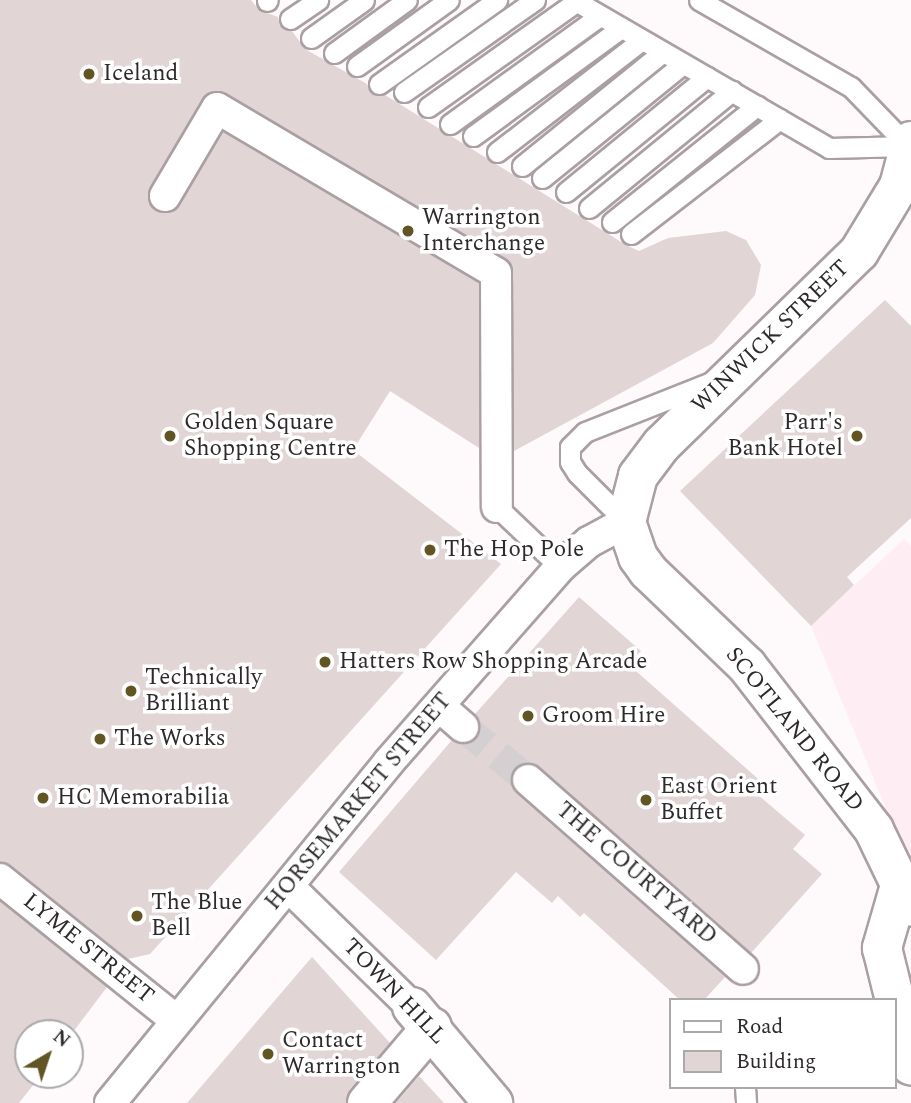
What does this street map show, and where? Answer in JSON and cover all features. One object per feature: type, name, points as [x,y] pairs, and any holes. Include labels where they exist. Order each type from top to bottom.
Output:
[{"type":"street","points":[[165,196],[217,108],[496,273],[497,507]]},
{"type":"street","name":"WINWICK STREET","points":[[626,522],[631,493],[648,460],[730,376],[859,252],[899,186],[910,144]]},
{"type":"street","name":"HORSEMARKET STREET","points":[[110,1103],[176,1020],[439,706],[561,567],[589,542],[626,522]]},
{"type":"street","name":"SCOTLAND ROAD","points":[[626,522],[638,557],[648,571],[747,666],[874,830],[908,890],[882,948],[894,998]]},
{"type":"street","points":[[439,706],[463,727]]},
{"type":"street","name":"THE COURTYARD","points":[[528,779],[743,969]]},
{"type":"street","name":"LYME STREET","points":[[0,880],[176,1020]]},
{"type":"street","name":"TOWN HILL","points":[[289,887],[422,1017],[493,1103]]},
{"type":"street","name":"SCOTLAND ROAD","points":[[897,1009],[911,1065]]},
{"type":"street","points":[[367,1103],[422,1017]]},
{"type":"lane","points":[[290,19],[318,0]]},
{"type":"lane","points":[[311,38],[364,0]]},
{"type":"lane","points":[[334,53],[407,0]]},
{"type":"lane","points":[[358,66],[449,0]]},
{"type":"lane","points":[[379,84],[497,0]]},
{"type":"lane","points":[[404,92],[535,0]]},
{"type":"lane","points":[[699,0],[851,87],[910,144]]},
{"type":"lane","points":[[428,107],[575,1],[829,148],[910,144]]},
{"type":"lane","points":[[450,124],[600,16]]},
{"type":"lane","points":[[473,136],[621,28]]},
{"type":"lane","points":[[497,152],[642,40]]},
{"type":"lane","points":[[522,166],[663,52]]},
{"type":"lane","points":[[542,178],[683,64]]},
{"type":"lane","points":[[566,192],[707,77]]},
{"type":"lane","points":[[589,208],[732,91]]},
{"type":"lane","points":[[612,222],[757,106]]},
{"type":"lane","points":[[631,234],[780,120]]},
{"type":"lane","points":[[626,522],[577,473],[570,463],[570,447],[585,432],[730,376]]},
{"type":"lane","points":[[497,507],[561,567]]},
{"type":"shaded area","points":[[904,539],[911,546],[911,870],[811,626]]},
{"type":"building","points":[[0,0],[251,0],[259,10],[278,17],[280,26],[292,31],[305,49],[367,84],[373,95],[385,95],[626,245],[639,251],[668,238],[726,231],[746,240],[761,265],[755,295],[713,343],[514,451],[511,264],[226,93],[216,91],[202,99],[150,188],[148,197],[156,211],[165,213],[180,205],[223,132],[479,283],[479,448],[390,391],[353,450],[501,564],[150,954],[128,959],[11,865],[0,862]]},
{"type":"building","points":[[885,300],[911,326],[911,518],[847,577],[854,585],[811,626],[680,491]]},
{"type":"building","points":[[579,597],[641,651],[628,664],[765,785],[757,794],[805,835],[793,849],[822,874],[751,953],[540,767],[531,763],[515,768],[511,777],[516,793],[725,977],[706,998],[678,998],[584,913],[580,917],[558,896],[552,903],[516,872],[436,960],[339,872],[452,740],[468,744],[477,738],[480,730],[475,714]]},
{"type":"building","points":[[0,901],[107,987],[83,1019],[14,1019],[14,1089],[30,1089],[19,1103],[0,1103]]},
{"type":"building","points":[[312,957],[390,1043],[350,1089],[346,1103],[187,1103]]},
{"type":"building","points":[[419,1076],[444,1103],[396,1103]]},
{"type":"tunnel","points":[[463,727],[528,780]]},
{"type":"place","name":"Iceland","points":[[89,74]]},
{"type":"place","name":"Warrington Interchange","points":[[408,231]]},
{"type":"place","name":"Golden Square Shopping Centre","points":[[170,436]]},
{"type":"place","name":"Parr's Bank Hotel","points":[[857,436]]},
{"type":"place","name":"The Hop Pole","points":[[430,550]]},
{"type":"place","name":"Hatters Row Shopping Arcade","points":[[325,662]]},
{"type":"place","name":"Technically Brilliant","points":[[131,691]]},
{"type":"place","name":"Groom Hire","points":[[528,716]]},
{"type":"place","name":"The Works","points":[[100,739]]},
{"type":"place","name":"HC Memorabilia","points":[[43,798]]},
{"type":"place","name":"East Orient Buffet","points":[[646,800]]},
{"type":"place","name":"The Blue Bell","points":[[137,916]]},
{"type":"place","name":"Contact Warrington","points":[[268,1054]]}]
